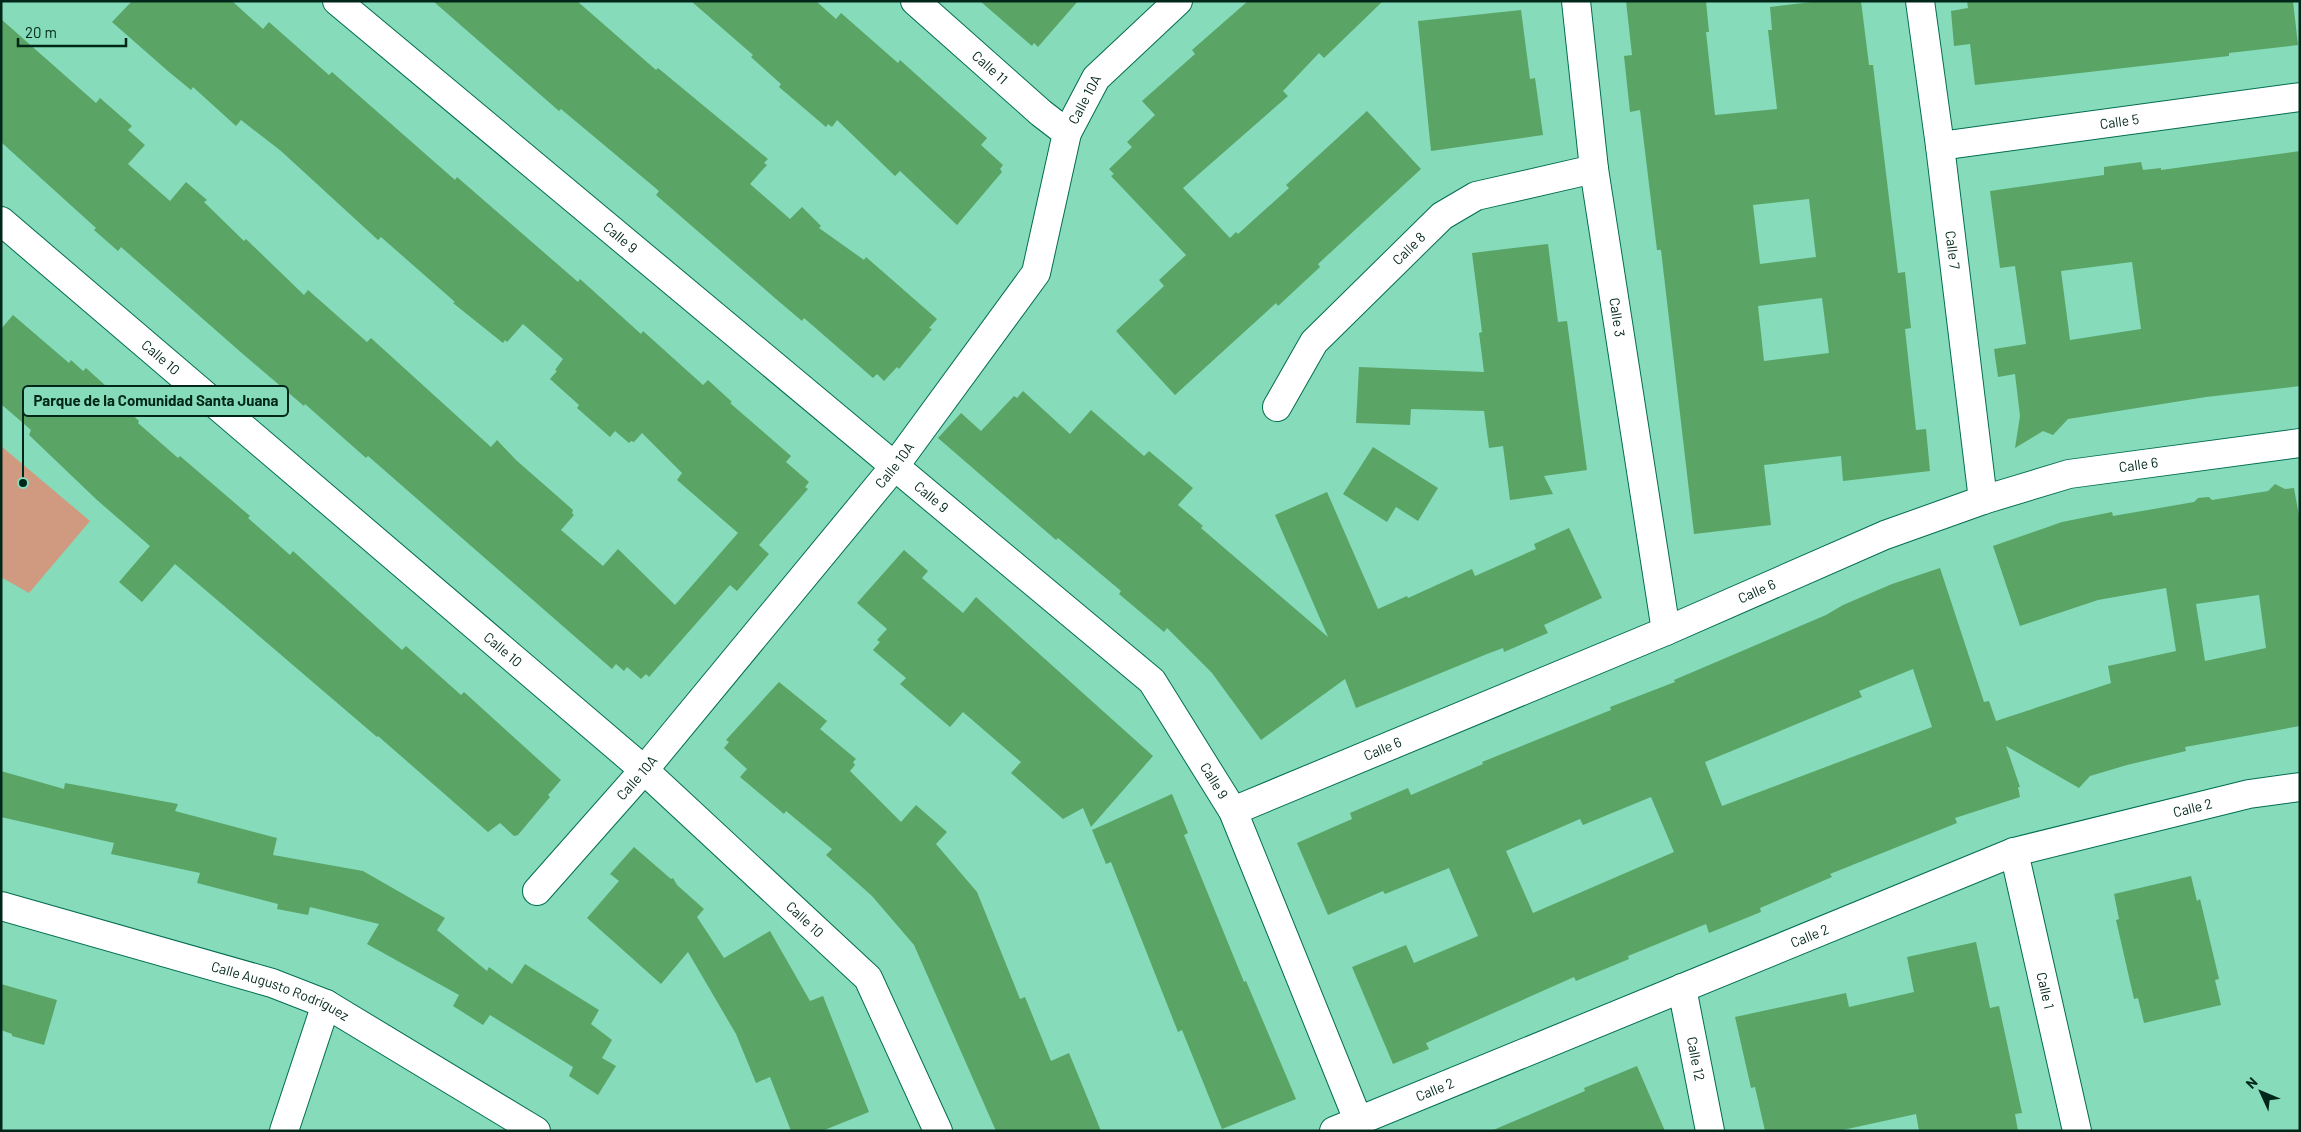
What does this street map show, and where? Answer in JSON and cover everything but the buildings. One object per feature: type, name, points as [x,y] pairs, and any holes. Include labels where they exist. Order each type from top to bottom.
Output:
[{"type":"street","name":"Calle 9","points":[[337,1],[1152,681],[1233,811],[1346,1126]]},
{"type":"street","name":"Calle 11","points":[[915,1],[1041,113],[1067,133]]},
{"type":"street","name":"Calle 10A","points":[[537,891],[644,770],[894,467],[1036,273],[1067,133],[1096,78],[1178,1]]},
{"type":"street","name":"Calle 3","points":[[1576,1],[1594,169],[1666,631]]},
{"type":"street","name":"Calle 7","points":[[1920,1],[1940,146],[1983,500]]},
{"type":"street","name":"Calle 5","points":[[1940,146],[2300,97]]},
{"type":"street","name":"Calle 8","points":[[1277,407],[1314,342],[1442,216],[1476,196],[1594,169]]},
{"type":"street","name":"Calle 10","points":[[1,221],[644,770],[868,978],[938,1131]]},
{"type":"street","name":"Calle 6","points":[[1233,811],[1666,631],[1886,535],[1983,500],[2069,474],[2300,443]]},
{"type":"street","name":"Calle 2","points":[[1346,1126],[2014,852],[2249,794],[2300,787]]},
{"type":"street","name":"Calle 1","points":[[2014,852],[2078,1131]]},
{"type":"street","name":"Calle Augusto Rodríguez","points":[[1,906],[272,983],[326,1004],[536,1131]]},
{"type":"street","name":"Calle 12","points":[[1682,988],[1710,1131]]},
{"type":"street","points":[[284,1131],[326,1004]]},
{"type":"shaded area","points":[[1,446],[90,521],[29,593],[1,577]]},
{"type":"place","name":"Parque de la Comunidad Santa Juana","points":[[23,483]]}]
